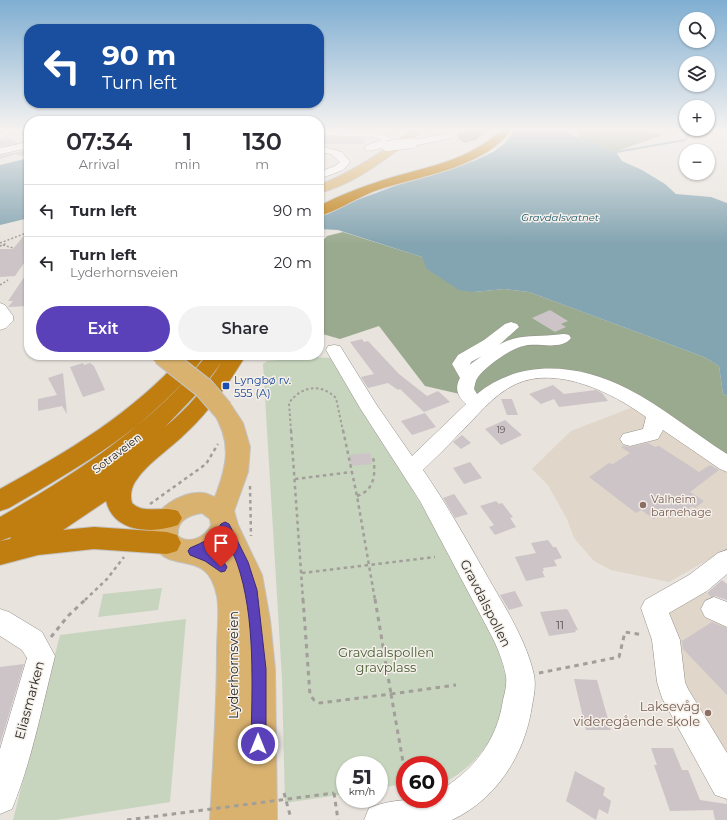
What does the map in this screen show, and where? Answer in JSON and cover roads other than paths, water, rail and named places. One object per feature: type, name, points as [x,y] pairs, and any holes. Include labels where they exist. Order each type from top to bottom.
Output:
[{"type":"highway","points":[[324,199],[354,187],[412,168]]},
{"type":"highway","points":[[324,200],[364,190],[429,168]]},
{"type":"highway","points":[[138,411],[178,360]]},
{"type":"highway","name":"Sotraveien","points":[[0,501],[65,464],[138,411],[175,377],[190,360]]},
{"type":"highway","name":"Sotraveien","points":[[4,544],[72,486],[117,455],[177,403],[213,360]]},
{"type":"highway","points":[[169,529],[156,520],[135,518],[123,510],[119,505],[119,489],[130,472],[194,411],[217,385],[233,360]]},
{"type":"highway","points":[[4,544],[130,472]]},
{"type":"highway","points":[[4,544],[94,538],[169,529]]},
{"type":"main road","points":[[324,196],[340,181],[366,168]]},
{"type":"main road","points":[[168,360],[204,388],[233,422],[239,448],[238,467],[223,519],[221,535],[214,543],[169,529],[181,509],[195,504],[238,467]]},
{"type":"main road","points":[[195,504],[210,505],[223,519]]},
{"type":"main road","name":"Lyderhornsveien","points":[[223,519],[248,575],[255,620],[259,669],[257,820]]},
{"type":"main road","name":"Lyderhornsveien","points":[[169,529],[221,567],[232,596],[234,698],[230,820]]},
{"type":"street","points":[[324,174],[338,168]]},
{"type":"street","points":[[0,308],[5,316],[5,321],[0,325]]},
{"type":"street","points":[[477,404],[468,395],[466,389],[468,377],[480,364],[514,334],[557,340],[563,338]]},
{"type":"street","name":"Gravdalspollen","points":[[334,350],[369,408],[411,470],[448,529],[500,624],[520,677],[516,720],[504,749],[486,775],[469,791],[448,805],[415,818],[381,820]]},
{"type":"street","points":[[411,470],[477,404],[504,382],[532,374],[550,373],[582,378],[605,385],[636,400],[727,464]]},
{"type":"street","points":[[630,439],[651,434],[655,425],[656,415]]},
{"type":"street","points":[[727,560],[698,583],[654,608],[653,637],[677,698],[727,783]]},
{"type":"street","name":"Eliasmarken","points":[[0,621],[32,641],[41,656],[15,751],[0,797]]},
{"type":"water","points":[[0,168],[24,168],[24,219],[0,225]]},
{"type":"water","name":"Gravdalsvatnet","points":[[450,168],[638,168],[665,184],[676,194],[711,197],[727,203],[727,396],[723,394],[719,366],[704,357],[529,292],[504,289],[474,292],[459,290],[427,269],[422,257],[338,230],[324,229],[324,212],[406,182]]},
{"type":"place","name":"Lyngbø rv. 555 (A)","points":[[226,386]]},
{"type":"place","name":"Valheim barnehage","points":[[643,505]]},
{"type":"place","name":"Laksevåg videregående skole","points":[[708,713]]},
{"type":"park label","name":"Gravdalspollen gravplass","points":[[386,660]]}]
